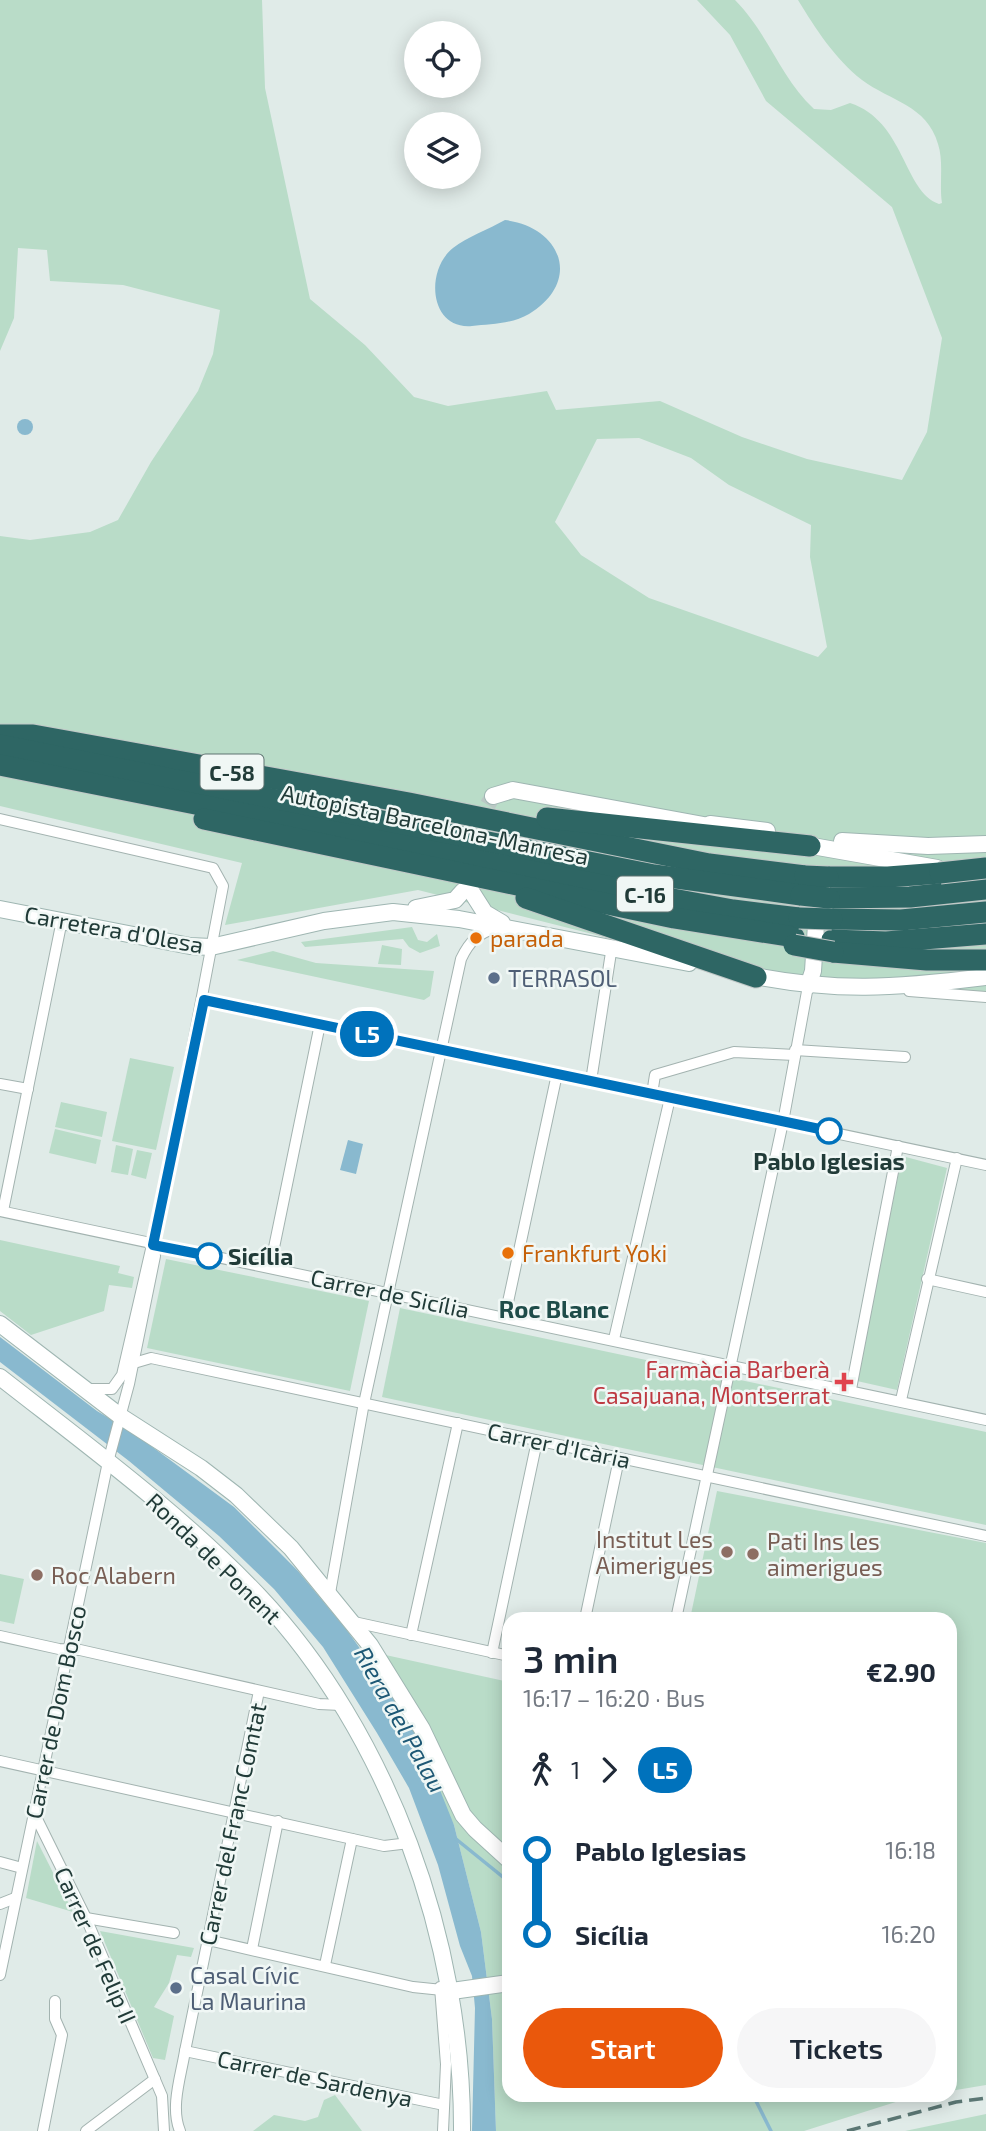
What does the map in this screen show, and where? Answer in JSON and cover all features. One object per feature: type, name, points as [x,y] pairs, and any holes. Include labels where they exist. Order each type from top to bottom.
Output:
[{"type":"highway","name":"C-58","points":[[0,736],[33,735],[409,803],[709,864],[803,886]]},
{"type":"highway","name":"Autopista Barcelona-Manresa","points":[[0,745],[654,875],[829,887],[910,897],[985,882]]},
{"type":"highway","name":"Autopista Barcelona-Manresa","points":[[0,765],[678,900],[828,942],[891,920],[986,912]]},
{"type":"highway","name":"C-58","points":[[0,774],[470,886],[756,933],[796,933]]},
{"type":"highway","name":"C-58","points":[[409,803],[428,801],[517,815],[810,846]]},
{"type":"highway","points":[[829,887],[888,877],[940,873],[985,882]]},
{"type":"highway","points":[[470,886],[487,885],[756,976]]},
{"type":"highway","points":[[796,933],[828,942],[927,960],[986,960]]},
{"type":"highway","points":[[828,942],[910,941],[986,934]]},
{"type":"street","points":[[493,796],[513,790],[691,821],[810,846],[818,879],[828,942],[808,986],[783,1122],[678,1612]]},
{"type":"street","name":"Carrer de Dom Bosco","points":[[0,819],[213,868],[223,886],[204,1000],[153,1245],[148,1256],[122,1375],[112,1389],[89,1389]]},
{"type":"street","points":[[691,821],[854,842],[928,846],[986,844]]},
{"type":"street","name":"C-58","points":[[810,846],[950,870],[985,882]]},
{"type":"street","points":[[393,912],[446,903],[470,886],[485,913],[516,929]]},
{"type":"street","name":"Carretera d'Olesa","points":[[0,909],[182,945],[211,947],[324,921],[393,912]]},
{"type":"street","points":[[393,912],[500,926],[808,986],[986,997]]},
{"type":"street","points":[[2,1211],[62,920]]},
{"type":"street","points":[[331,1593],[364,1403],[439,1049],[446,1034],[465,950],[480,933],[500,926]]},
{"type":"street","points":[[782,981],[797,974],[828,942]]},
{"type":"street","points":[[591,1081],[612,946]]},
{"type":"street","points":[[867,989],[986,976]]},
{"type":"street","points":[[204,1000],[986,1164]]},
{"type":"street","points":[[270,1267],[320,1024]]},
{"type":"street","points":[[652,1094],[655,1075],[734,1052],[795,1052],[905,1058]]},
{"type":"street","points":[[505,1316],[557,1074]]},
{"type":"street","points":[[0,1084],[28,1089]]},
{"type":"street","points":[[614,1339],[670,1098]]},
{"type":"street","points":[[851,1389],[898,1146]]},
{"type":"street","points":[[901,1400],[957,1158]]},
{"type":"street","name":"Carrer de Sicília","points":[[2,1211],[153,1245],[851,1389],[986,1420]]},
{"type":"street","name":"Carrer de Dom Bosco","points":[[0,1975],[108,1462],[134,1363],[155,1256],[153,1245]]},
{"type":"street","points":[[928,1279],[986,1292]]},
{"type":"street","points":[[4,1330],[89,1389],[120,1416],[160,1440],[236,1495],[283,1540],[354,1622],[422,1730],[458,1808],[475,1829],[502,1854]]},
{"type":"street","name":"Carrer d'Icària","points":[[134,1363],[151,1358],[986,1536]]},
{"type":"street","name":"Ronda de Ponent","points":[[0,1377],[198,1537],[260,1597],[306,1651],[341,1705],[384,1784],[409,1843],[438,1938],[446,1991],[459,2047],[462,2131]]},
{"type":"street","points":[[411,1635],[458,1423]]},
{"type":"street","points":[[492,1653],[537,1441]]},
{"type":"street","points":[[586,1612],[619,1459]]},
{"type":"street","points":[[354,1622],[502,1655]]},
{"type":"street","points":[[0,1636],[68,1648],[319,1704],[341,1705]]},
{"type":"street","name":"Carrer del Franc Comtat","points":[[178,2127],[177,2101],[185,2051],[259,1691]]},
{"type":"street","points":[[0,1761],[384,1846],[409,1843]]},
{"type":"street","name":"Carrer de Felip II","points":[[34,1813],[86,1918],[155,2078]]},
{"type":"street","points":[[252,1949],[278,1822]]},
{"type":"street","points":[[325,1965],[352,1839]]},
{"type":"street","points":[[0,1862],[22,1868]]},
{"type":"street","points":[[0,1904],[15,1898]]},
{"type":"street","points":[[86,1918],[174,1933]]},
{"type":"street","points":[[208,1941],[446,1991],[502,1984]]},
{"type":"street","points":[[443,2131],[446,1991]]},
{"type":"street","points":[[44,2131],[62,2035],[55,2019],[55,2001]]},
{"type":"street","name":"Carrer de Sardenya","points":[[185,2051],[444,2105]]},
{"type":"street","points":[[86,2131],[155,2078],[162,2096],[164,2131]]},
{"type":"green space","points":[[0,0],[262,0],[265,88],[310,299],[365,345],[414,397],[448,406],[547,391],[556,410],[660,401],[742,437],[807,459],[902,480],[927,432],[942,338],[892,207],[766,101],[730,35],[697,0],[735,0],[756,26],[792,83],[814,109],[831,110],[850,103],[868,112],[893,139],[927,197],[939,204],[942,203],[941,158],[933,131],[917,112],[852,72],[826,43],[798,0],[986,0],[986,992],[781,973],[632,944],[418,890],[225,925],[242,863],[0,806],[0,536],[30,540],[90,532],[118,520],[151,462],[198,391],[213,354],[220,310],[123,285],[50,281],[47,250],[18,248],[14,318],[0,351]],"holes":[[[639,438],[691,458],[729,485],[811,525],[810,557],[827,647],[818,657],[649,598],[581,555],[555,522],[597,439]]]},
{"type":"green space","points":[[412,927],[418,940],[427,942],[437,934],[440,946],[420,953],[409,947],[403,939],[305,947],[301,942]]},
{"type":"green space","points":[[382,945],[402,949],[401,965],[378,964]]},
{"type":"green space","points":[[273,951],[316,963],[434,971],[430,996],[424,1000],[237,960]]},
{"type":"green space","points":[[130,1058],[174,1067],[156,1150],[112,1141]]},
{"type":"green space","points":[[61,1102],[107,1112],[102,1137],[55,1127]]},
{"type":"green space","points":[[55,1129],[101,1140],[96,1164],[49,1153]]},
{"type":"green space","points":[[116,1145],[133,1149],[128,1175],[111,1172]]},
{"type":"green space","points":[[137,1150],[152,1153],[146,1179],[131,1175]]},
{"type":"green space","points":[[902,1156],[947,1168],[897,1390],[857,1381]]},
{"type":"green space","points":[[0,1240],[120,1266],[118,1273],[134,1277],[132,1288],[109,1285],[104,1311],[31,1335],[0,1311]]},
{"type":"green space","points":[[166,1259],[369,1301],[350,1391],[147,1348]]},
{"type":"green space","points":[[400,1308],[986,1432],[986,1525],[382,1397]]},
{"type":"green space","points":[[717,1491],[986,1543],[986,2085],[957,2090],[957,1612],[691,1612]]},
{"type":"green space","points":[[0,1574],[24,1579],[14,1624],[0,1621]]},
{"type":"green space","points":[[381,1654],[502,1680],[502,2102],[896,2102],[804,2131],[496,2131],[492,2019],[481,1932],[454,1825],[368,1662]]},
{"type":"green space","points":[[37,1841],[73,1912],[26,1898]]},
{"type":"green space","points":[[100,1931],[194,1948],[191,1957],[177,1955],[169,1983],[154,2007],[174,2016],[165,2060],[153,2058]]},
{"type":"green space","points":[[335,2095],[362,2131],[253,2131],[274,2115],[305,2121],[318,2117],[324,2100]]},
{"type":"green space","points":[[986,2114],[986,2131],[905,2131]]},
{"type":"water","points":[[505,220],[540,233],[551,244],[558,257],[560,272],[556,286],[546,301],[522,317],[493,324],[458,325],[447,319],[440,309],[435,283],[438,270],[453,248]]},
{"type":"water","points":[[22,419],[28,419],[33,427],[31,433],[22,435],[17,430],[17,424]]},
{"type":"water","points":[[348,1140],[363,1144],[356,1174],[340,1170]]},
{"type":"water","name":"Riera del Palau","points":[[0,1337],[97,1411],[132,1432],[234,1507],[298,1571],[346,1629],[398,1701],[417,1733],[454,1825],[481,1932],[492,2019],[496,2131],[472,2131],[475,2008],[472,1976],[460,1946],[438,1865],[409,1788],[377,1733],[323,1647],[274,1589],[219,1536],[129,1461],[0,1362]]},
{"type":"waterway","points":[[456,1839],[502,1876]]},
{"type":"waterway","points":[[756,2102],[771,2131]]},
{"type":"tunnel","points":[[476,851],[484,811],[493,796]]},
{"type":"railway","points":[[957,2102],[986,2098]]},
{"type":"railway","points":[[847,2131],[956,2102]]},
{"type":"bus line","name":"L5","points":[[209,1256],[153,1245],[204,1000],[829,1131]]},
{"type":"place","name":"parada","points":[[476,938]]},
{"type":"place","name":"TERRASOL","points":[[494,978]]},
{"type":"place","name":"Pablo Iglesias","points":[[829,1131]]},
{"type":"place","name":"Frankfurt Yoki","points":[[508,1253]]},
{"type":"place","name":"Sicília","points":[[209,1256]]},
{"type":"place","name":"Farmàcia Barberà Casajuana, Montserrat","points":[[844,1382]]},
{"type":"place","name":"Institut Les Aimerigues","points":[[727,1552]]},
{"type":"place","name":"Pati Ins les aimerigues","points":[[753,1554]]},
{"type":"place","name":"Roc Alabern","points":[[37,1575]]},
{"type":"place","name":"Casal Cívic La Maurina","points":[[176,1988]]},
{"type":"district","name":"Roc Blanc","points":[[554,1308]]}]
